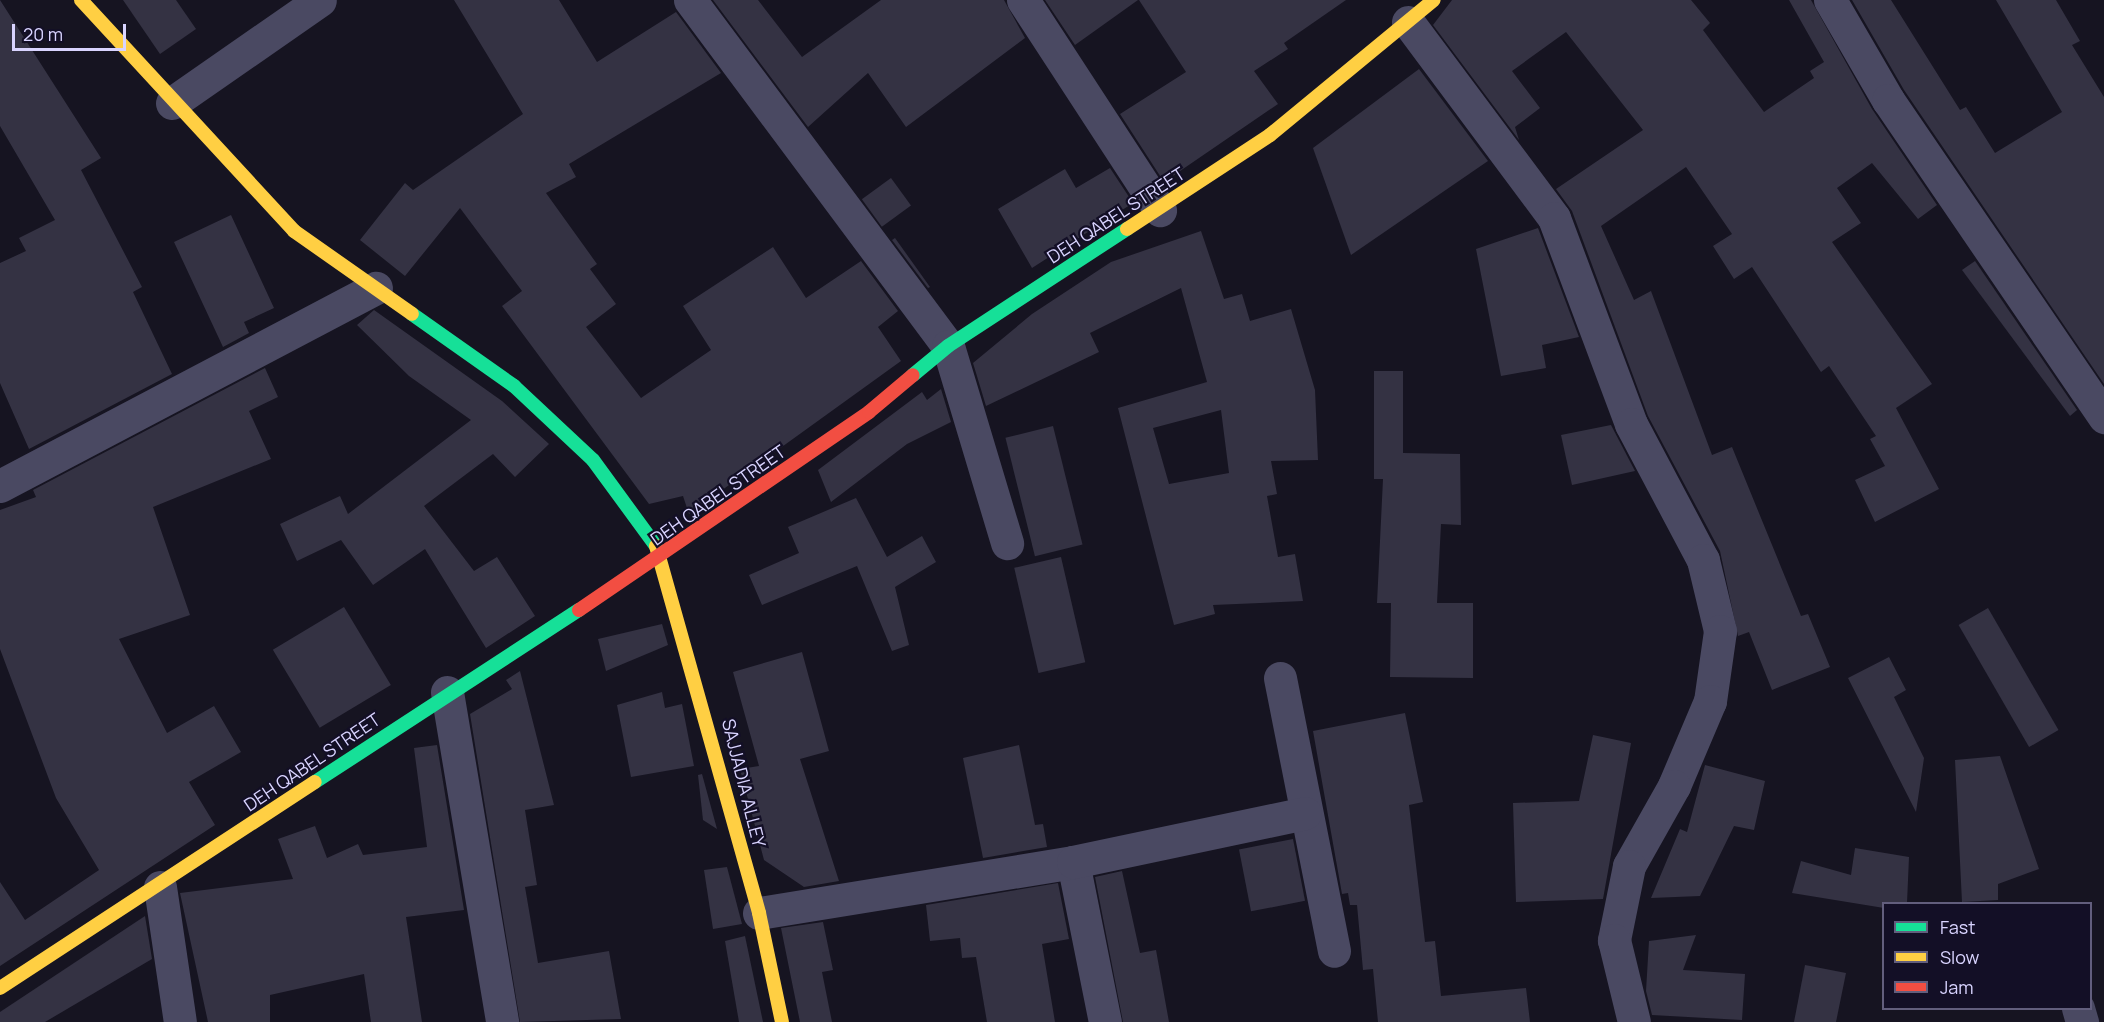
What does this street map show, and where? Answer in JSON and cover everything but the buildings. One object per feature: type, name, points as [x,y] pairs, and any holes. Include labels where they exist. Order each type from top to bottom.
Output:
[{"type":"street","points":[[81,0],[172,103],[294,231],[514,386],[593,460],[663,555]]},
{"type":"street","points":[[172,103],[320,0]]},
{"type":"street","points":[[690,0],[948,346],[1006,543]]},
{"type":"street","points":[[1023,0],[1160,210]]},
{"type":"street","name":"DEH QABEL STREET","points":[[3,979],[160,886],[447,692],[663,555],[870,412],[948,346],[1160,210],[1270,135],[1434,0]]},
{"type":"street","points":[[1830,0],[1888,100],[2104,417]]},
{"type":"street","points":[[1408,22],[1554,218],[1631,424],[1703,560],[1720,631],[1710,701],[1674,786],[1629,866],[1614,940],[1634,1022]]},
{"type":"street","points":[[0,486],[376,288]]},
{"type":"street","name":"SAJJADIA ALLEY","points":[[663,555],[759,913],[782,1022]]},
{"type":"street","points":[[1280,678],[1334,951]]},
{"type":"street","points":[[447,692],[502,1022]]},
{"type":"street","points":[[759,913],[1072,862],[1305,813]]},
{"type":"street","points":[[1072,862],[1104,1022]]},
{"type":"street","points":[[160,886],[180,1022]]},
{"type":"traffic: fast","points":[[913,375],[948,346],[1127,229]]},
{"type":"traffic: fast","points":[[412,314],[514,386],[593,460],[656,546]]},
{"type":"traffic: fast","points":[[315,782],[579,610]]},
{"type":"traffic: slow","points":[[81,0],[294,231],[412,314]]},
{"type":"traffic: slow","points":[[1127,229],[1270,135],[1434,0]]},
{"type":"traffic: slow","points":[[656,546],[759,913],[782,1022]]},
{"type":"traffic: slow","points":[[0,988],[315,782]]},
{"type":"traffic: jam","points":[[579,610],[869,412],[913,375]]}]
